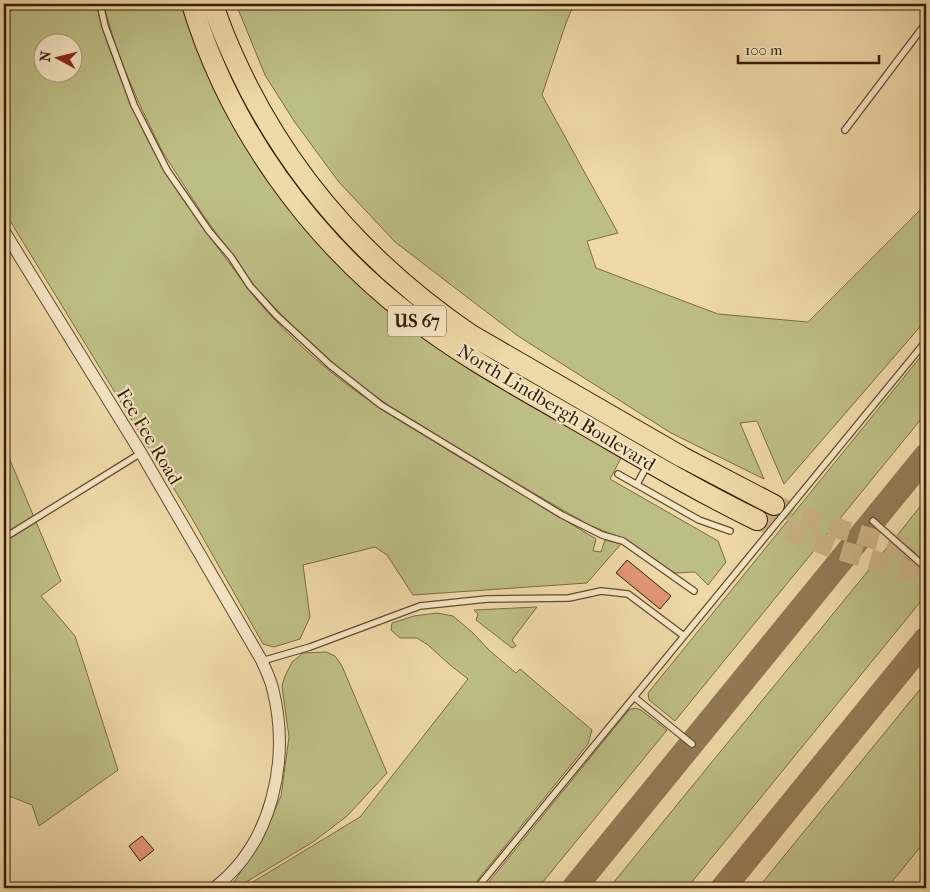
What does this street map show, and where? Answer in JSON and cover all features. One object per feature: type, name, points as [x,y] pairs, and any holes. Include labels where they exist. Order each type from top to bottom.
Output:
[{"type":"highway","name":"North Lindbergh Boulevard","points":[[192,4],[219,73],[251,134],[290,193],[312,222],[360,272],[412,317],[462,352],[715,500],[757,520]]},
{"type":"highway","name":"North Lindbergh Boulevard","points":[[213,4],[241,74],[275,137],[338,220],[388,271],[442,315],[471,334],[690,462],[774,505]]},
{"type":"street","name":"Fee Fee Road","points":[[4,231],[141,453],[262,661],[273,688],[278,718],[280,750],[276,783],[270,809],[257,836],[241,860],[223,881],[214,888]]},
{"type":"lane","points":[[100,4],[134,105],[168,170],[209,231],[231,257],[250,286],[276,315],[330,365],[381,405],[562,515],[602,535],[623,541],[694,591]]},
{"type":"lane","points":[[845,130],[926,24]]},
{"type":"lane","points":[[477,888],[926,341]]},
{"type":"lane","points":[[4,538],[141,453]]},
{"type":"lane","points":[[637,484],[649,462]]},
{"type":"lane","points":[[618,474],[699,520],[730,531]]},
{"type":"lane","points":[[873,521],[926,568]]},
{"type":"lane","points":[[262,661],[310,647],[420,606],[487,599],[569,598],[601,591],[628,594],[684,636]]},
{"type":"lane","points":[[634,697],[692,744]]},
{"type":"green space","points":[[4,4],[96,4],[117,69],[144,130],[195,216],[256,299],[318,361],[346,384],[396,418],[596,539],[593,551],[601,552],[605,540],[621,544],[587,583],[413,595],[387,555],[375,547],[303,565],[310,617],[300,639],[274,647],[263,644],[190,515],[4,211]]},
{"type":"green space","points":[[103,4],[181,4],[211,79],[274,189],[323,249],[379,304],[444,353],[621,458],[610,479],[718,541],[726,562],[708,585],[695,572],[676,573],[665,569],[624,539],[589,525],[457,449],[399,413],[350,378],[295,329],[256,288],[203,215],[162,151],[119,57]]},
{"type":"green space","points":[[236,4],[574,4],[542,95],[618,233],[587,241],[596,268],[718,314],[808,322],[925,205],[926,320],[784,484],[757,421],[740,423],[764,479],[671,433],[518,336],[395,242],[338,181],[294,121],[265,75]]},
{"type":"green space","points":[[926,350],[926,413],[675,721],[649,700],[648,693]]},
{"type":"green space","points":[[4,446],[61,581],[41,596],[75,636],[118,770],[39,826],[32,805],[4,794]]},
{"type":"green space","points":[[926,499],[926,562],[896,537]]},
{"type":"green space","points":[[890,544],[926,574],[926,595],[687,888],[609,888]]},
{"type":"green space","points":[[537,607],[512,640],[516,646],[512,648],[476,620],[478,614],[474,610]]},
{"type":"green space","points":[[437,613],[453,616],[516,673],[520,669],[592,730],[588,744],[471,888],[243,888],[360,817],[468,679],[417,638],[400,638],[391,630],[392,623],[414,616]]},
{"type":"green space","points":[[326,652],[335,656],[342,666],[387,773],[347,816],[313,842],[236,888],[227,888],[232,885],[262,839],[281,796],[289,737],[282,686],[285,676],[292,662],[303,653]]},
{"type":"green space","points":[[926,682],[926,840],[887,888],[758,888]]},
{"type":"green space","points":[[635,708],[641,710],[667,730],[538,888],[484,888],[629,710]]},
{"type":"building","points":[[627,560],[671,596],[660,609],[616,573]]},
{"type":"building","points":[[142,836],[154,850],[140,861],[129,846]]},
{"type":"taxiway","points":[[574,888],[926,456]]},
{"type":"taxiway","points":[[723,888],[926,639]]},
{"type":"tunnel","points":[[774,505],[843,530],[926,554]]},
{"type":"tunnel","points":[[757,520],[836,549],[926,576]]}]
